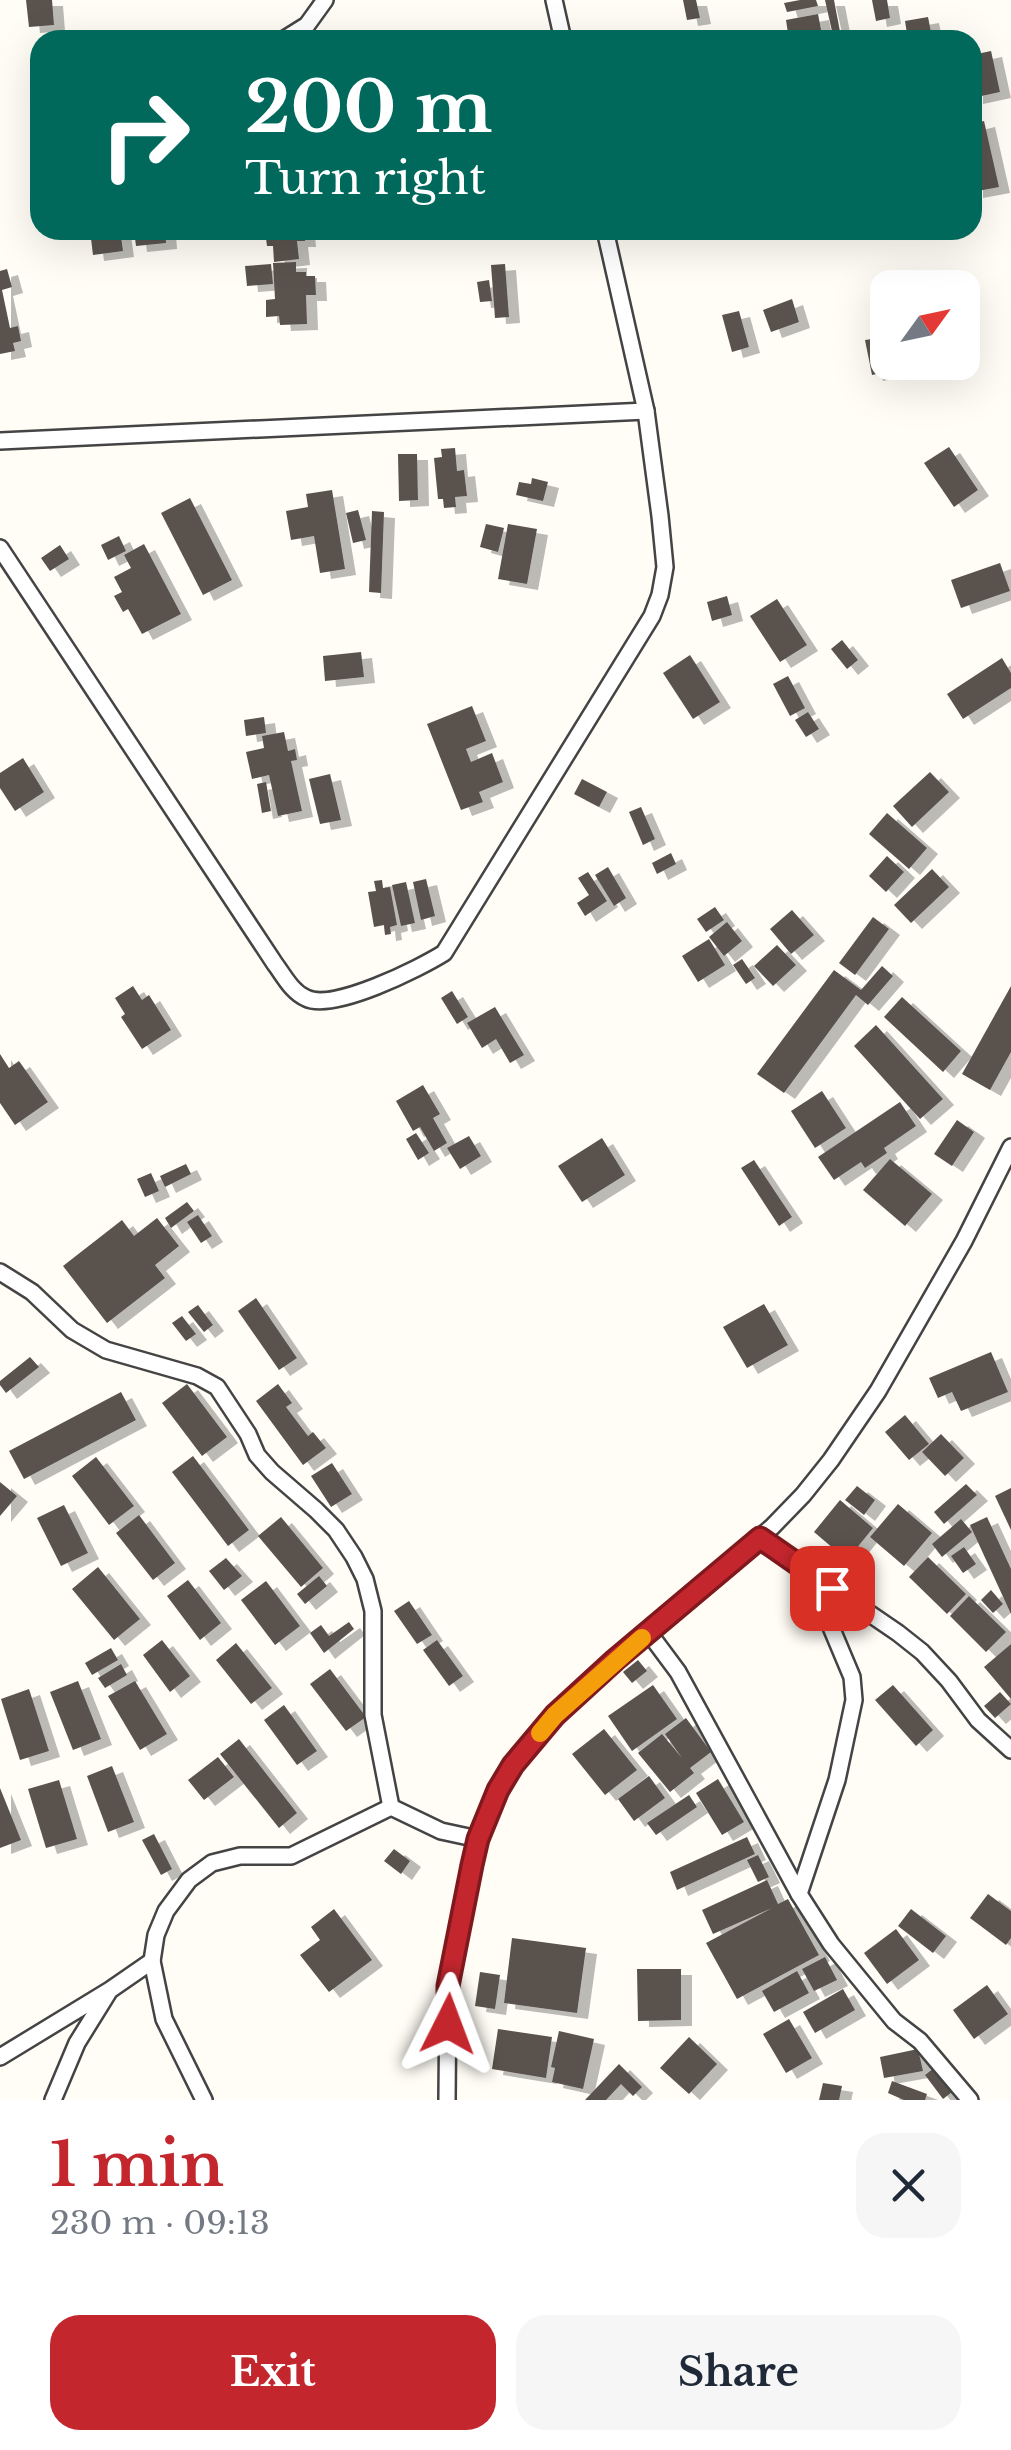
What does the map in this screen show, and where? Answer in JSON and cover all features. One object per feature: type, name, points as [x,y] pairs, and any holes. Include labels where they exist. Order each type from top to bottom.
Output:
[{"type":"street","points":[[297,30],[325,0]]},
{"type":"street","points":[[554,0],[561,30]]},
{"type":"street","points":[[0,548],[281,972],[303,997],[313,1001],[329,999],[396,980],[420,968],[444,953],[652,616],[660,595],[665,566],[646,411],[607,240]]},
{"type":"street","points":[[0,441],[646,411]]},
{"type":"street","points":[[448,2100],[448,1986],[478,1839],[498,1790],[513,1765],[555,1715],[760,1538],[831,1460],[878,1391],[964,1240],[1011,1147]]},
{"type":"street","points":[[0,1272],[32,1292],[72,1330],[106,1350],[197,1376],[217,1387],[272,1472],[336,1530],[364,1579],[373,1611],[373,1715],[391,1807]]},
{"type":"street","points":[[760,1538],[922,1652],[950,1681],[978,1720],[1011,1750]]},
{"type":"street","points":[[799,1894],[836,1780],[854,1700],[852,1677],[807,1570]]},
{"type":"street","points":[[649,1633],[678,1672],[799,1894],[854,1974],[894,2021],[920,2041],[970,2100]]},
{"type":"street","points":[[391,1807],[440,1831],[478,1839]]},
{"type":"street","points":[[204,2100],[164,2019],[152,1961],[156,1935],[166,1911],[190,1880],[212,1862],[240,1856],[291,1856],[391,1807]]},
{"type":"street","points":[[0,2057],[152,1961]]},
{"type":"street","points":[[53,2100],[77,2043],[110,1990]]},
{"type":"building","points":[[26,0],[52,0],[54,25],[29,27]]},
{"type":"building","points":[[683,0],[696,0],[700,18],[687,20]]},
{"type":"building","points":[[816,0],[818,6],[787,12],[784,3]]},
{"type":"building","points":[[825,0],[834,0],[840,30],[832,30]]},
{"type":"building","points":[[872,0],[887,0],[890,18],[876,21]]},
{"type":"building","points":[[818,14],[821,30],[788,30],[786,20]]},
{"type":"building","points":[[928,17],[931,30],[906,30],[905,21]]},
{"type":"building","points":[[991,51],[1000,92],[982,96],[982,53]]},
{"type":"building","points":[[982,122],[999,187],[982,190]]},
{"type":"building","points":[[91,240],[121,240],[123,251],[93,255]]},
{"type":"building","points":[[135,240],[166,240],[166,243],[136,246]]},
{"type":"building","points":[[266,240],[305,240],[297,241],[299,259],[274,262],[273,246],[267,246]]},
{"type":"building","points":[[296,262],[296,272],[315,276],[316,295],[306,295],[307,324],[280,325],[279,316],[266,317],[266,300],[275,299],[273,263]]},
{"type":"building","points":[[271,264],[273,284],[247,286],[245,266]]},
{"type":"building","points":[[505,264],[509,317],[495,318],[491,265]]},
{"type":"building","points":[[7,269],[12,287],[2,290],[10,328],[18,326],[21,341],[13,343],[15,351],[0,354],[0,271]]},
{"type":"building","points":[[489,280],[492,301],[480,302],[477,282]]},
{"type":"building","points":[[792,299],[799,322],[771,332],[763,310]]},
{"type":"building","points":[[739,311],[749,347],[732,352],[722,315]]},
{"type":"building","points":[[870,339],[870,365],[865,340]]},
{"type":"building","points":[[949,447],[978,490],[954,507],[924,463]]},
{"type":"building","points":[[455,448],[457,471],[464,470],[467,496],[455,497],[456,507],[444,508],[443,499],[438,499],[434,458],[442,457],[441,449]]},
{"type":"building","points":[[398,454],[417,454],[418,500],[399,501]]},
{"type":"building","points":[[532,478],[548,482],[543,501],[516,495],[519,482],[531,484]]},
{"type":"building","points":[[332,490],[345,569],[320,573],[314,536],[291,540],[286,511],[308,507],[306,494]]},
{"type":"building","points":[[190,498],[232,580],[203,595],[161,513]]},
{"type":"building","points":[[358,510],[366,540],[353,543],[346,513]]},
{"type":"building","points":[[372,511],[384,512],[381,593],[369,592]]},
{"type":"building","points":[[486,524],[504,528],[498,552],[480,547]]},
{"type":"building","points":[[508,524],[537,529],[527,584],[498,579]]},
{"type":"building","points":[[119,536],[126,551],[108,560],[101,545]]},
{"type":"building","points":[[144,544],[181,614],[142,634],[128,609],[123,612],[114,596],[122,592],[114,577],[131,568],[124,555]]},
{"type":"building","points":[[60,545],[69,559],[50,571],[41,558]]},
{"type":"building","points":[[1000,563],[1010,591],[961,608],[951,580]]},
{"type":"building","points":[[727,596],[732,615],[712,621],[707,602]]},
{"type":"building","points":[[777,599],[807,645],[780,662],[750,616]]},
{"type":"building","points":[[842,640],[858,660],[847,669],[831,649]]},
{"type":"building","points":[[361,652],[364,677],[325,681],[323,656]]},
{"type":"building","points":[[690,655],[720,702],[693,719],[663,673]]},
{"type":"building","points":[[1002,658],[1011,673],[1011,688],[963,719],[947,694]]},
{"type":"building","points":[[788,676],[805,708],[790,716],[773,684]]},
{"type":"building","points":[[472,706],[486,741],[466,749],[471,762],[492,753],[503,782],[479,792],[483,802],[461,810],[427,724]]},
{"type":"building","points":[[808,712],[819,729],[806,737],[795,720]]},
{"type":"building","points":[[264,717],[266,733],[246,736],[244,720]]},
{"type":"building","points":[[284,732],[288,751],[295,749],[297,760],[291,761],[302,811],[278,816],[269,775],[252,779],[246,752],[264,748],[262,736]]},
{"type":"building","points":[[23,758],[44,792],[15,811],[0,788],[0,773]]},
{"type":"building","points":[[930,772],[949,792],[912,827],[893,806]]},
{"type":"building","points":[[330,774],[341,820],[320,824],[309,779]]},
{"type":"building","points":[[582,779],[607,792],[599,807],[574,794]]},
{"type":"building","points":[[266,782],[271,811],[262,813],[257,784]]},
{"type":"building","points":[[641,807],[655,839],[643,845],[629,812]]},
{"type":"building","points":[[887,813],[927,848],[909,869],[869,834]]},
{"type":"building","points":[[671,853],[676,864],[657,874],[652,863]]},
{"type":"building","points":[[887,856],[904,872],[886,892],[869,876]]},
{"type":"building","points":[[608,867],[626,898],[614,906],[595,875]]},
{"type":"building","points":[[932,869],[949,887],[911,923],[894,905]]},
{"type":"building","points":[[588,872],[607,901],[585,916],[577,903],[589,895],[578,878]]},
{"type":"building","points":[[426,879],[435,916],[421,920],[413,882]]},
{"type":"building","points":[[382,880],[383,888],[390,887],[397,925],[390,927],[391,934],[385,935],[384,925],[374,927],[368,892],[376,891],[374,881]]},
{"type":"building","points":[[406,882],[415,923],[401,926],[392,885]]},
{"type":"building","points":[[715,907],[724,920],[706,932],[697,919]]},
{"type":"building","points":[[792,910],[814,935],[791,954],[770,929]]},
{"type":"building","points":[[873,917],[889,929],[855,975],[839,963]]},
{"type":"building","points":[[727,922],[742,941],[724,956],[709,937]]},
{"type":"building","points":[[709,939],[725,965],[698,982],[682,956]]},
{"type":"building","points":[[777,945],[796,965],[773,986],[754,966]]},
{"type":"building","points":[[742,959],[755,978],[746,984],[733,965]]},
{"type":"building","points":[[882,966],[893,976],[868,1005],[856,995],[784,1093],[757,1074],[834,970],[861,990]]},
{"type":"building","points":[[133,986],[142,1000],[149,995],[171,1030],[142,1049],[121,1017],[125,1014],[115,998]]},
{"type":"building","points":[[1011,986],[1011,1052],[990,1090],[962,1074]]},
{"type":"building","points":[[452,991],[468,1017],[457,1024],[441,998]]},
{"type":"building","points":[[902,997],[961,1051],[943,1072],[884,1017]]},
{"type":"building","points":[[495,1007],[524,1055],[510,1063],[496,1039],[482,1048],[467,1023]]},
{"type":"building","points":[[876,1025],[943,1099],[920,1119],[854,1046]]},
{"type":"building","points":[[0,1054],[9,1068],[19,1061],[48,1102],[15,1125],[0,1103]]},
{"type":"building","points":[[423,1085],[440,1114],[433,1118],[447,1143],[434,1151],[420,1127],[413,1131],[396,1101]]},
{"type":"building","points":[[822,1091],[846,1128],[815,1148],[791,1111]]},
{"type":"building","points":[[900,1102],[916,1126],[884,1148],[887,1153],[865,1168],[861,1162],[834,1180],[818,1157]]},
{"type":"building","points":[[957,1120],[974,1132],[952,1166],[934,1154]]},
{"type":"building","points":[[416,1133],[429,1153],[418,1160],[406,1139]]},
{"type":"building","points":[[469,1136],[481,1156],[460,1169],[447,1148]]},
{"type":"building","points":[[602,1138],[625,1175],[582,1202],[558,1166]]},
{"type":"building","points":[[890,1159],[932,1194],[905,1226],[863,1190]]},
{"type":"building","points":[[754,1160],[792,1217],[779,1226],[741,1168]]},
{"type":"building","points":[[186,1164],[191,1174],[165,1187],[160,1176]]},
{"type":"building","points":[[151,1173],[159,1191],[145,1197],[137,1179]]},
{"type":"building","points":[[187,1202],[194,1211],[171,1228],[165,1218]]},
{"type":"building","points":[[198,1215],[212,1236],[201,1243],[187,1222]]},
{"type":"building","points":[[157,1218],[179,1246],[155,1265],[165,1278],[107,1323],[63,1266],[122,1220],[134,1236]]},
{"type":"building","points":[[256,1298],[297,1358],[279,1370],[238,1311]]},
{"type":"building","points":[[764,1304],[788,1345],[747,1368],[723,1327]]},
{"type":"building","points":[[198,1305],[213,1325],[204,1332],[188,1312]]},
{"type":"building","points":[[182,1316],[196,1334],[186,1341],[172,1323]]},
{"type":"building","points":[[991,1352],[1008,1392],[961,1411],[952,1392],[938,1398],[929,1378]]},
{"type":"building","points":[[30,1357],[39,1367],[6,1393],[0,1381]]},
{"type":"building","points":[[187,1384],[227,1437],[202,1456],[162,1403]]},
{"type":"building","points":[[278,1384],[292,1403],[286,1407],[308,1436],[313,1432],[326,1448],[303,1465],[256,1401]]},
{"type":"building","points":[[121,1392],[136,1420],[24,1479],[9,1451]]},
{"type":"building","points":[[905,1415],[929,1444],[909,1460],[885,1432]]},
{"type":"building","points":[[941,1434],[964,1458],[945,1476],[922,1452]]},
{"type":"building","points":[[193,1456],[249,1530],[228,1546],[172,1472]]},
{"type":"building","points":[[96,1457],[134,1506],[109,1525],[72,1476]]},
{"type":"building","points":[[332,1463],[352,1494],[331,1507],[311,1476]]},
{"type":"building","points":[[0,1482],[17,1496],[0,1516]]},
{"type":"building","points":[[966,1484],[977,1495],[944,1524],[934,1512]]},
{"type":"building","points":[[857,1486],[875,1500],[864,1515],[845,1500]]},
{"type":"building","points":[[1011,1488],[1011,1530],[995,1496]]},
{"type":"building","points":[[840,1500],[873,1528],[847,1560],[814,1532]]},
{"type":"building","points":[[898,1504],[932,1533],[904,1566],[870,1537]]},
{"type":"building","points":[[64,1505],[88,1553],[61,1566],[37,1518]]},
{"type":"building","points":[[139,1515],[175,1563],[153,1580],[116,1533]]},
{"type":"building","points":[[281,1517],[323,1568],[301,1587],[258,1536]]},
{"type":"building","points":[[987,1517],[1011,1569],[1011,1614],[970,1525]]},
{"type":"building","points":[[961,1519],[972,1532],[942,1557],[932,1544]]},
{"type":"building","points":[[964,1547],[976,1564],[963,1573],[951,1556]]},
{"type":"building","points":[[928,1557],[966,1594],[947,1614],[909,1577]]},
{"type":"building","points":[[226,1558],[242,1576],[224,1590],[209,1571]]},
{"type":"building","points":[[98,1567],[140,1619],[114,1640],[72,1589]]},
{"type":"building","points":[[319,1576],[327,1586],[305,1604],[297,1594]]},
{"type":"building","points":[[188,1580],[221,1623],[200,1640],[167,1596]]},
{"type":"building","points":[[266,1581],[300,1626],[275,1645],[241,1600]]},
{"type":"building","points":[[991,1590],[1003,1604],[993,1613],[981,1600]]},
{"type":"building","points":[[969,1596],[1006,1632],[986,1652],[950,1616]]},
{"type":"building","points":[[409,1601],[432,1635],[417,1644],[394,1611]]},
{"type":"building","points":[[349,1622],[354,1629],[324,1653],[310,1633],[321,1625],[329,1636]]},
{"type":"building","points":[[162,1640],[190,1676],[170,1692],[143,1655]]},
{"type":"building","points":[[437,1640],[463,1676],[449,1686],[423,1650]]},
{"type":"building","points":[[236,1643],[272,1688],[251,1704],[216,1660]]},
{"type":"building","points":[[1011,1644],[1011,1699],[984,1667]]},
{"type":"building","points":[[111,1648],[118,1660],[92,1675],[85,1663]]},
{"type":"building","points":[[638,1660],[647,1671],[632,1683],[623,1672]]},
{"type":"building","points":[[121,1664],[127,1675],[105,1688],[98,1678]]},
{"type":"building","points":[[330,1669],[366,1717],[346,1731],[310,1684]]},
{"type":"building","points":[[78,1681],[101,1739],[73,1750],[50,1692]]},
{"type":"building","points":[[135,1681],[167,1734],[140,1750],[108,1696]]},
{"type":"building","points":[[653,1685],[677,1719],[632,1751],[608,1716]]},
{"type":"building","points":[[893,1685],[933,1730],[916,1746],[875,1700]]},
{"type":"building","points":[[29,1689],[49,1751],[20,1760],[1,1699]]},
{"type":"building","points":[[1000,1692],[1011,1704],[995,1718],[984,1706]]},
{"type":"building","points":[[284,1705],[317,1751],[297,1765],[264,1720]]},
{"type":"building","points":[[686,1718],[711,1752],[690,1768],[694,1773],[670,1792],[638,1753],[662,1734],[682,1758],[665,1734]]},
{"type":"building","points":[[604,1729],[637,1770],[605,1795],[572,1754]]},
{"type":"building","points":[[239,1739],[297,1813],[279,1828],[220,1754]]},
{"type":"building","points":[[218,1757],[234,1777],[204,1800],[188,1780]]},
{"type":"building","points":[[112,1766],[134,1822],[108,1832],[87,1776]]},
{"type":"building","points":[[649,1776],[665,1798],[634,1821],[618,1799]]},
{"type":"building","points":[[718,1779],[744,1822],[722,1835],[696,1793]]},
{"type":"building","points":[[59,1780],[77,1839],[46,1848],[28,1789]]},
{"type":"building","points":[[0,1788],[21,1840],[0,1848]]},
{"type":"building","points":[[689,1795],[697,1807],[656,1835],[647,1823]]},
{"type":"building","points":[[154,1834],[172,1869],[161,1875],[142,1840]]},
{"type":"building","points":[[747,1837],[755,1854],[677,1890],[670,1872]]},
{"type":"building","points":[[394,1849],[410,1861],[401,1874],[384,1861]]},
{"type":"building","points":[[758,1855],[769,1877],[758,1882],[747,1860]]},
{"type":"building","points":[[767,1880],[778,1904],[788,1899],[819,1955],[737,1999],[706,1943],[772,1908],[713,1934],[702,1910]]},
{"type":"building","points":[[988,1894],[1011,1911],[1011,1938],[1006,1945],[970,1918]]},
{"type":"building","points":[[334,1909],[372,1960],[329,1992],[300,1955],[320,1940],[311,1927]]},
{"type":"building","points":[[911,1909],[946,1936],[933,1953],[898,1926]]},
{"type":"building","points":[[896,1929],[919,1960],[887,1984],[864,1953]]},
{"type":"building","points":[[512,1938],[586,1948],[577,2013],[504,2003]]},
{"type":"building","points":[[825,1957],[837,1980],[814,1991],[802,1969]]},
{"type":"building","points":[[637,1969],[681,1969],[681,2020],[638,2021]]},
{"type":"building","points":[[797,1971],[809,1993],[774,2012],[762,1991]]},
{"type":"building","points":[[480,1972],[500,1975],[495,2009],[475,2006]]},
{"type":"building","points":[[987,1985],[1008,2014],[974,2039],[953,2010]]},
{"type":"building","points":[[843,1989],[855,2010],[815,2033],[803,2012]]},
{"type":"building","points":[[789,2019],[812,2058],[786,2073],[763,2034]]},
{"type":"building","points":[[498,2029],[552,2037],[546,2078],[492,2069]]},
{"type":"building","points":[[559,2031],[594,2039],[583,2089],[552,2082],[555,2068],[551,2067]]},
{"type":"building","points":[[689,2037],[717,2064],[689,2094],[660,2068]]},
{"type":"building","points":[[918,2049],[923,2071],[884,2078],[880,2057]]},
{"type":"building","points":[[619,2064],[642,2087],[633,2096],[621,2084],[606,2100],[585,2100]]},
{"type":"building","points":[[938,2065],[956,2089],[943,2099],[925,2075]]},
{"type":"building","points":[[892,2081],[927,2094],[925,2100],[904,2100],[888,2093]]},
{"type":"building","points":[[823,2083],[842,2086],[839,2100],[819,2100]]},
{"type":"slow traffic","points":[[540,1733],[642,1638]]},
{"type":"route","points":[[448,2024],[448,1986],[478,1839],[513,1765],[555,1715],[760,1538],[832,1588]]}]
